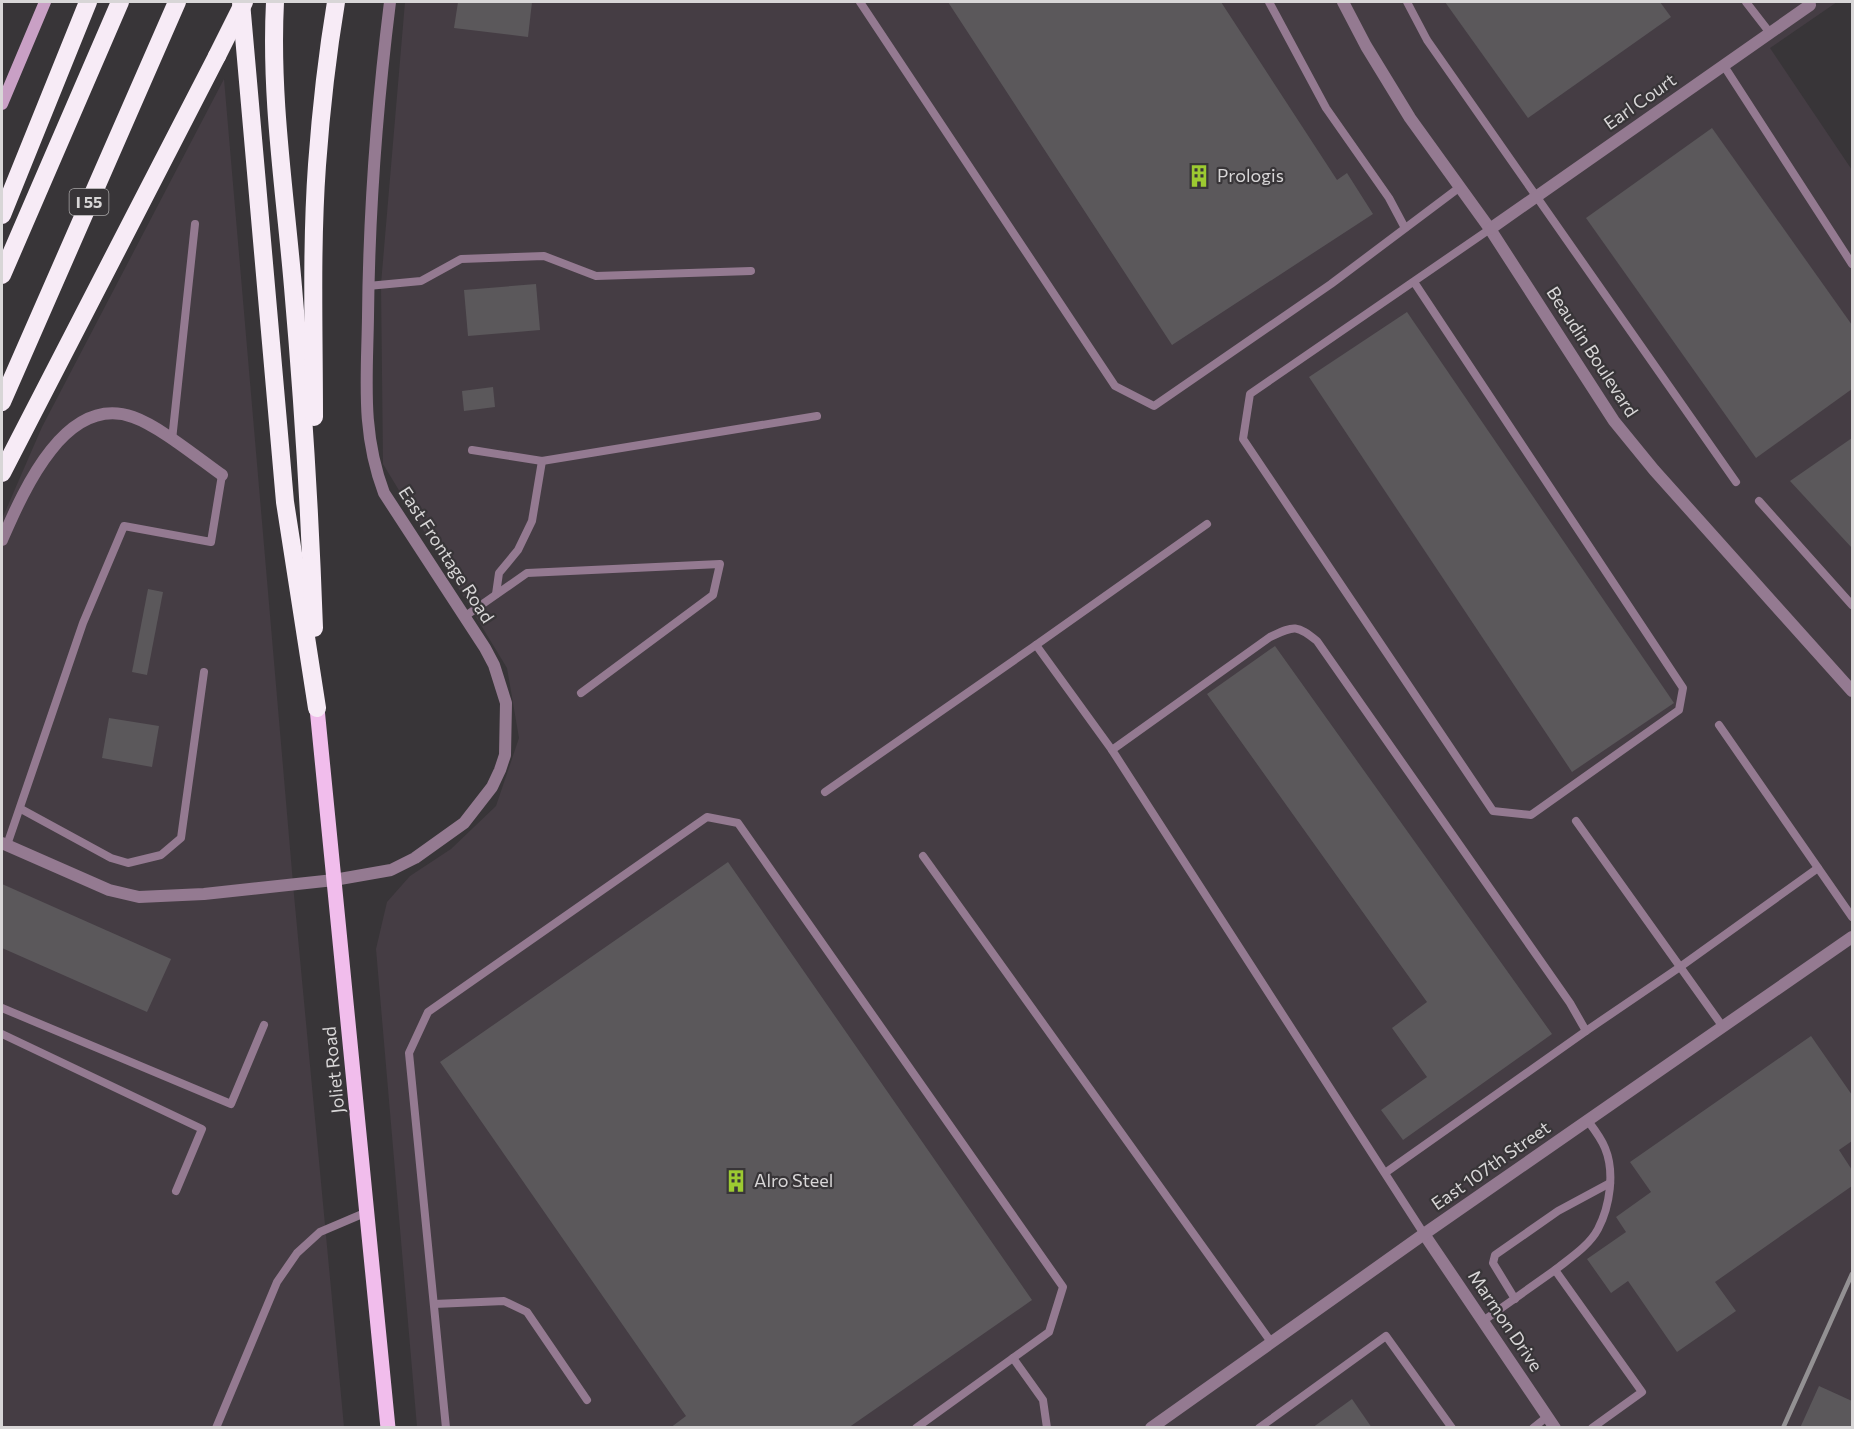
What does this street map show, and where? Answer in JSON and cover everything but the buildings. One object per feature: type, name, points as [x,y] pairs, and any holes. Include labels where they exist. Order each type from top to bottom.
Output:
[{"type":"highway","points":[[2,215],[88,2]]},
{"type":"highway","points":[[2,274],[120,2]]},
{"type":"highway","name":"I 55","points":[[2,402],[177,2]]},
{"type":"highway","points":[[2,473],[217,56],[242,2]]},
{"type":"highway","points":[[242,2],[285,502],[317,708]]},
{"type":"highway","points":[[275,2],[273,41],[277,118],[310,495],[317,708]]},
{"type":"highway","points":[[314,626],[316,167],[336,2]]},
{"type":"main road","name":"Joliet Road","points":[[317,708],[388,1428]]},
{"type":"street","points":[[2,104],[45,2]]},
{"type":"street","name":"East Frontage Road","points":[[4,844],[109,890],[139,897],[204,894],[334,880],[391,870],[415,858],[464,823],[492,787],[505,755],[506,703],[494,664],[384,493],[374,467],[367,424],[368,286],[378,103],[390,2]]},
{"type":"street","name":"Beaudin Boulevard","points":[[1343,2],[1366,46],[1410,118],[1490,229],[1614,421],[1654,470],[1852,688]]},
{"type":"street","name":"Earl Court","points":[[1490,229],[1724,66],[1809,3]]},
{"type":"street","points":[[2,540],[42,462],[62,435],[83,421],[118,414],[134,417],[154,427],[222,475]]},
{"type":"street","name":"East 107th Street","points":[[1151,1428],[1424,1234],[1852,937]]},
{"type":"street","name":"Marmon Drive","points":[[1424,1234],[1555,1428]]},
{"type":"lane","points":[[860,2],[1115,386],[1154,405],[1331,284],[1460,187]]},
{"type":"lane","points":[[1269,2],[1326,108],[1389,198],[1405,228]]},
{"type":"lane","points":[[1407,2],[1427,40],[1736,482]]},
{"type":"lane","points":[[1746,2],[1770,33]]},
{"type":"lane","points":[[1724,66],[1852,264]]},
{"type":"lane","points":[[172,440],[195,224]]},
{"type":"lane","points":[[1413,282],[1683,688],[1679,710],[1531,815],[1493,811],[1243,440],[1250,394],[1490,229]]},
{"type":"lane","points":[[368,286],[421,281],[461,259],[544,256],[596,276],[750,271]]},
{"type":"lane","points":[[472,450],[542,461],[817,416]]},
{"type":"lane","points":[[496,594],[499,573],[518,550],[532,521],[542,461]]},
{"type":"lane","points":[[4,844],[21,809],[48,722],[83,623],[124,526],[212,542],[222,475]]},
{"type":"lane","points":[[1759,501],[1852,605]]},
{"type":"lane","points":[[825,792],[1208,524]]},
{"type":"lane","points":[[464,616],[527,573],[720,564],[713,596],[581,693]]},
{"type":"lane","points":[[1112,750],[1270,637],[1290,628],[1304,631],[1317,641],[1570,1003],[1586,1031]]},
{"type":"lane","points":[[1036,645],[1112,750],[1424,1234]]},
{"type":"lane","points":[[21,809],[111,858],[128,863],[161,855],[181,838],[204,672]]},
{"type":"lane","points":[[1719,725],[1852,917]]},
{"type":"lane","points":[[446,1428],[409,1053],[428,1012],[707,816],[738,823],[1063,1287],[1048,1332],[916,1428]]},
{"type":"lane","points":[[1576,821],[1723,1027]]},
{"type":"lane","points":[[923,855],[1271,1342]]},
{"type":"lane","points":[[1385,1173],[1818,868]]},
{"type":"lane","points":[[2,1008],[231,1104],[264,1025]]},
{"type":"lane","points":[[2,1034],[202,1129],[176,1191]]},
{"type":"lane","points":[[1483,1321],[1583,1248],[1598,1230],[1606,1207],[1610,1183],[1610,1160],[1605,1146],[1588,1121]]},
{"type":"lane","points":[[1515,1299],[1493,1263],[1495,1255],[1558,1211],[1610,1183]]},
{"type":"lane","points":[[216,1428],[277,1282],[297,1253],[320,1232],[368,1211]]},
{"type":"lane","points":[[1555,1270],[1642,1392],[1592,1428]]},
{"type":"lane","points":[[434,1304],[504,1301],[528,1312],[587,1400]]},
{"type":"lane","points":[[1259,1428],[1386,1336],[1452,1428]]},
{"type":"lane","points":[[1013,1358],[1044,1400],[1047,1428]]},
{"type":"lane","points":[[1533,1428],[1548,1416]]},
{"type":"shaded area","points":[[405,2],[1837,2],[1770,48],[1852,170],[1852,1427],[417,1427],[376,949],[387,902],[410,876],[451,849],[496,806],[519,738],[507,668],[383,464],[381,284]]},
{"type":"shaded area","points":[[224,79],[294,895],[344,1427],[2,1428],[2,519],[42,427]]},
{"type":"railway","points":[[1783,1428],[1852,1274]]},
{"type":"place","name":"Prologis","points":[[1199,176]]},
{"type":"place","name":"Alro Steel","points":[[736,1181]]}]
